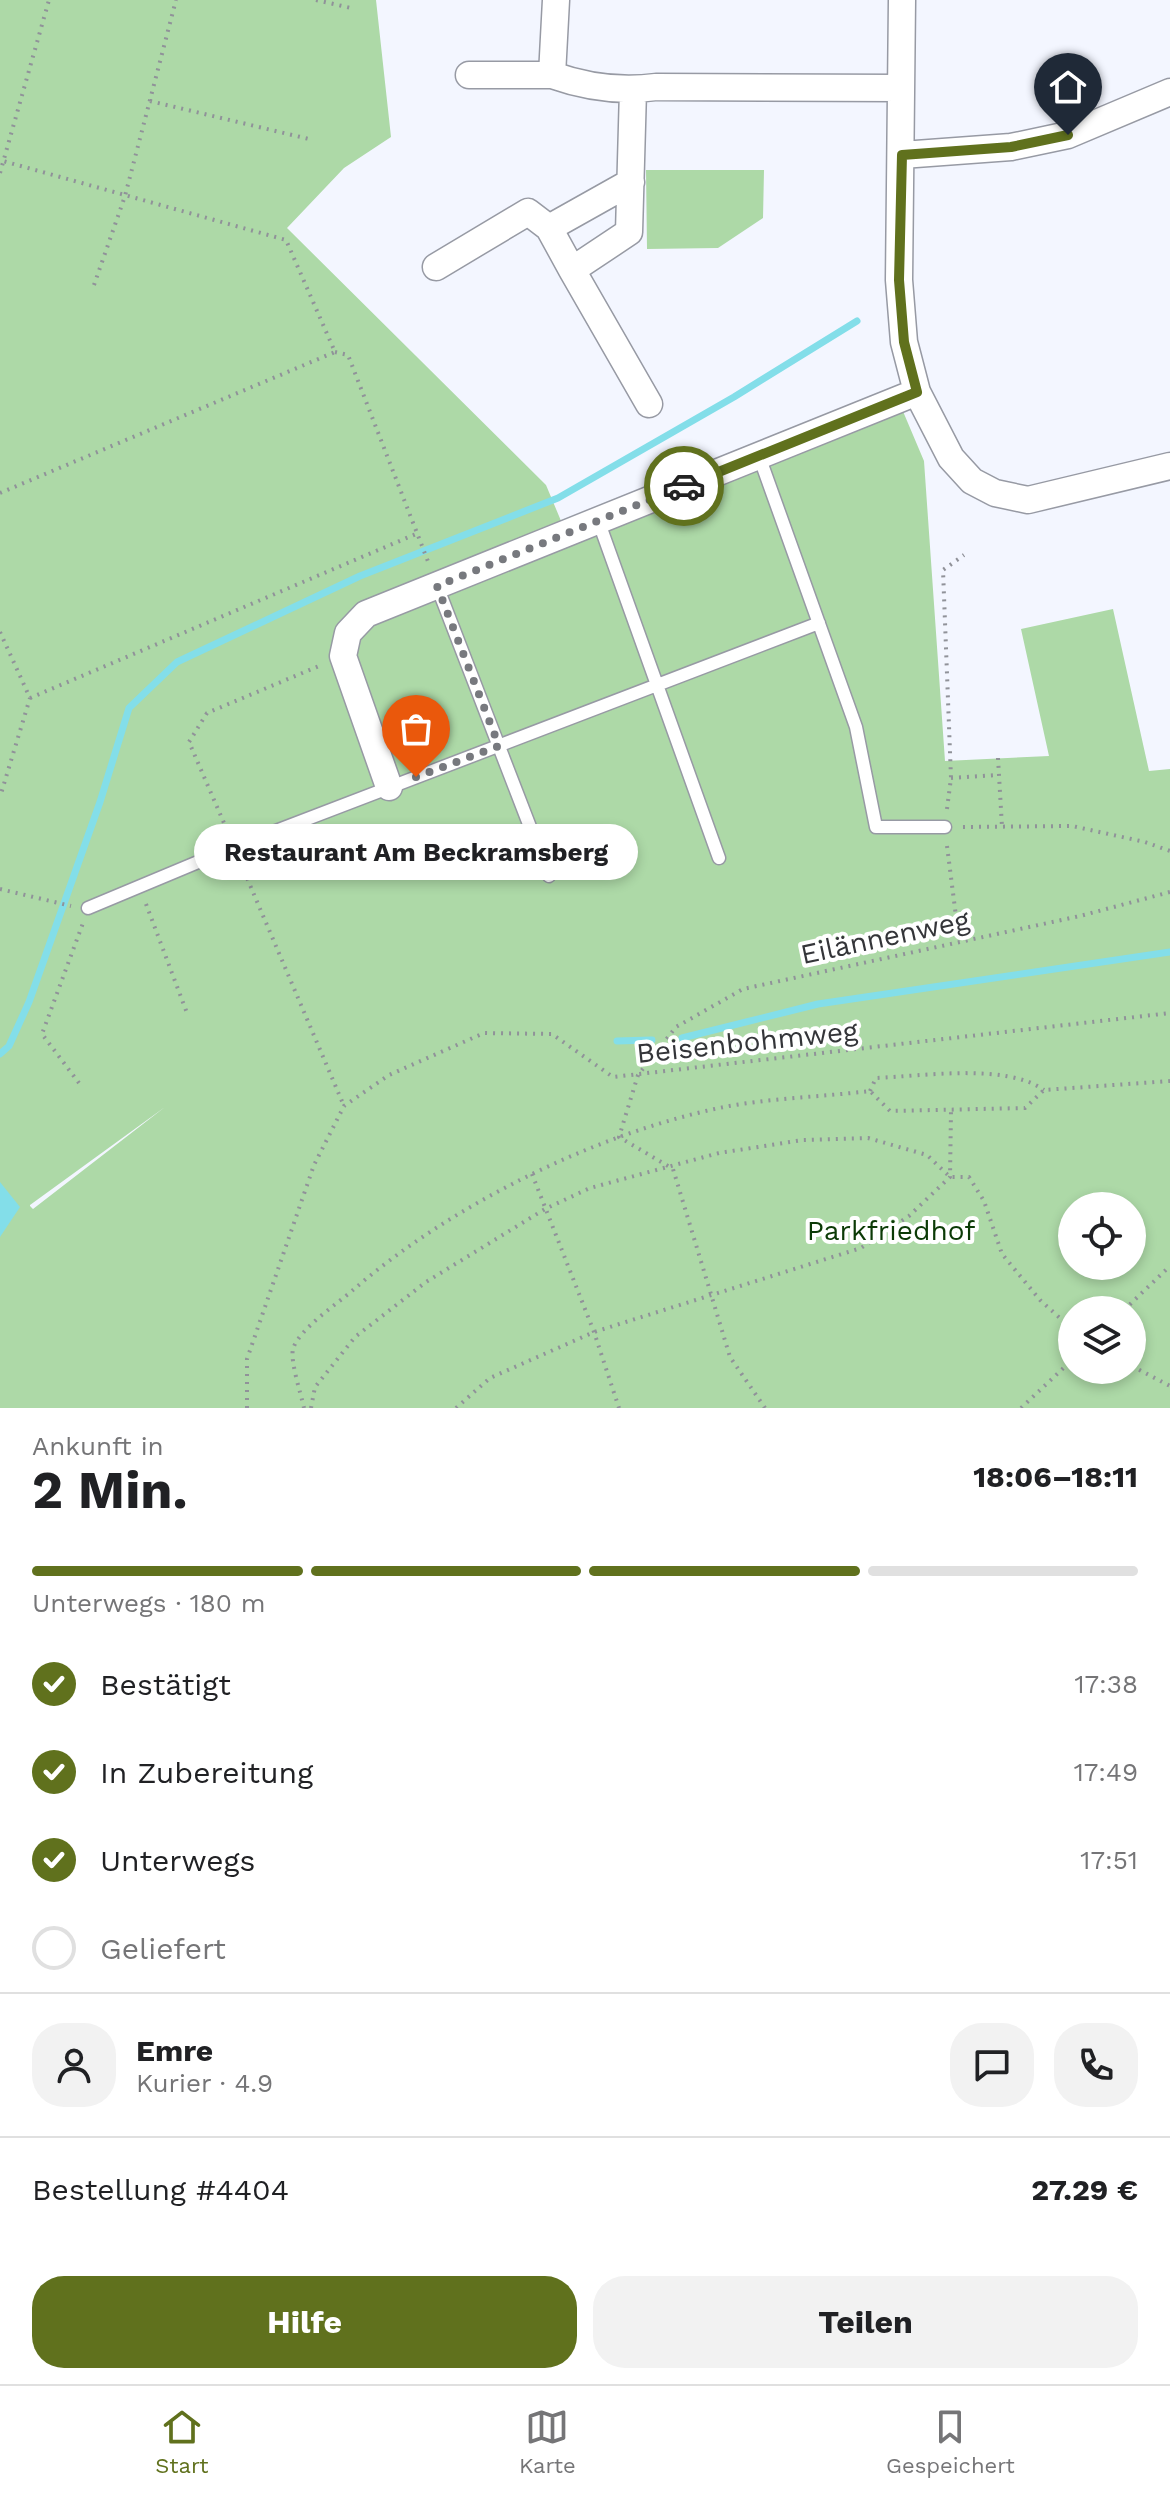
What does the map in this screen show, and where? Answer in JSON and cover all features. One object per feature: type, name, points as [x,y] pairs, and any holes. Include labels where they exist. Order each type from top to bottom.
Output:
[{"type":"street","points":[[552,75],[556,0]]},
{"type":"street","points":[[902,0],[899,280],[904,342],[917,392],[951,458],[972,481],[995,493],[1028,500],[1170,466]]},
{"type":"street","points":[[469,75],[552,75],[582,85],[633,90],[656,87],[901,88]]},
{"type":"street","points":[[572,270],[629,232],[633,90]]},
{"type":"street","points":[[902,155],[1011,147],[1068,135],[1170,92]]},
{"type":"street","points":[[549,228],[631,182]]},
{"type":"street","points":[[436,267],[528,212],[549,228],[649,404]]},
{"type":"street","points":[[389,787],[343,656],[348,633],[366,614],[433,575],[598,520],[917,392]]},
{"type":"lane","points":[[759,456],[856,727],[876,827],[945,827]]},
{"type":"lane","points":[[598,520],[719,858]]},
{"type":"lane","points":[[433,575],[549,876]]},
{"type":"lane","points":[[88,908],[389,787],[819,623]]},
{"type":"path","points":[[0,173],[49,0]]},
{"type":"path","points":[[94,285],[125,196],[176,0]]},
{"type":"path","points":[[316,0],[351,8]]},
{"type":"path","points":[[150,101],[309,139]]},
{"type":"path","points":[[3,161],[286,240],[335,352]]},
{"type":"path","points":[[0,493],[335,352],[348,355],[433,575]]},
{"type":"path","points":[[30,698],[416,534]]},
{"type":"path","points":[[959,941],[945,827],[951,778],[943,570],[964,555]]},
{"type":"path","points":[[0,632],[30,698],[0,797]]},
{"type":"path","points":[[998,758],[1002,828]]},
{"type":"path","points":[[951,778],[998,775]]},
{"type":"path","points":[[945,827],[1072,826],[1145,842],[1170,851]]},
{"type":"path","points":[[140,887],[187,1013]]},
{"type":"path","points":[[0,889],[60,905]]},
{"type":"path","name":"Eilännenweg","points":[[638,1075],[676,1027],[743,989],[1080,916],[1170,892]]},
{"type":"path","points":[[79,1083],[42,1034],[88,908]]},
{"type":"path","name":"Beisenbohmweg","points":[[247,1408],[247,1359],[314,1165],[344,1106],[389,1075],[484,1033],[552,1034],[613,1077],[1170,1013]]},
{"type":"path","points":[[870,1091],[876,1078],[998,1074],[1031,1080],[1044,1090]]},
{"type":"path","points":[[619,1137],[638,1075]]},
{"type":"path","points":[[870,1091],[890,1111],[1025,1108],[1044,1090],[1170,1081]]},
{"type":"path","points":[[304,1408],[292,1352],[298,1337],[371,1274],[460,1214],[532,1174],[619,1137],[720,1108],[870,1091]]},
{"type":"path","points":[[950,1177],[951,1110]]},
{"type":"path","points":[[619,1137],[673,1169],[730,1357],[765,1408]]},
{"type":"path","points":[[311,1408],[315,1387],[355,1337],[426,1282],[545,1209],[590,1188],[719,1153],[803,1140],[868,1138],[927,1155],[950,1177]]},
{"type":"path","points":[[532,1174],[594,1332],[619,1408]]},
{"type":"path","points":[[456,1408],[490,1378],[594,1332],[861,1248],[909,1216],[950,1177],[969,1177],[984,1201],[1002,1254],[1040,1300],[1058,1316]]},
{"type":"path","points":[[1139,1296],[1170,1266]]},
{"type":"path","points":[[1021,1408],[1058,1373]]},
{"type":"path","points":[[1146,1373],[1170,1386]]},
{"type":"green space","name":"Parkfriedhof","points":[[0,0],[376,0],[391,137],[344,168],[287,228],[546,485],[569,540],[902,409],[924,461],[945,761],[1049,756],[1021,629],[1113,609],[1149,771],[1170,769],[1170,1408],[0,1408]],"holes":[[[165,1107],[33,1209],[30,1205]]]},
{"type":"green space","points":[[646,170],[764,170],[763,218],[718,248],[647,249]]},
{"type":"water","points":[[0,1182],[20,1207],[0,1237]]},
{"type":"waterway","points":[[0,1054],[9,1046],[29,1002],[100,802],[129,708],[177,662],[360,576],[558,498],[734,397],[857,321]]},
{"type":"waterway","points":[[682,1038],[818,1004],[1170,952]]},
{"type":"waterway","points":[[617,1041],[652,1040]]},
{"type":"way so far","points":[[416,777],[499,746],[437,586],[684,486]]},
{"type":"place","name":"Restaurant Am Beckramsberg","points":[[416,777]]},
{"type":"route","points":[[684,486],[917,392],[904,342],[899,280],[902,155],[1011,147],[1068,135]]}]
